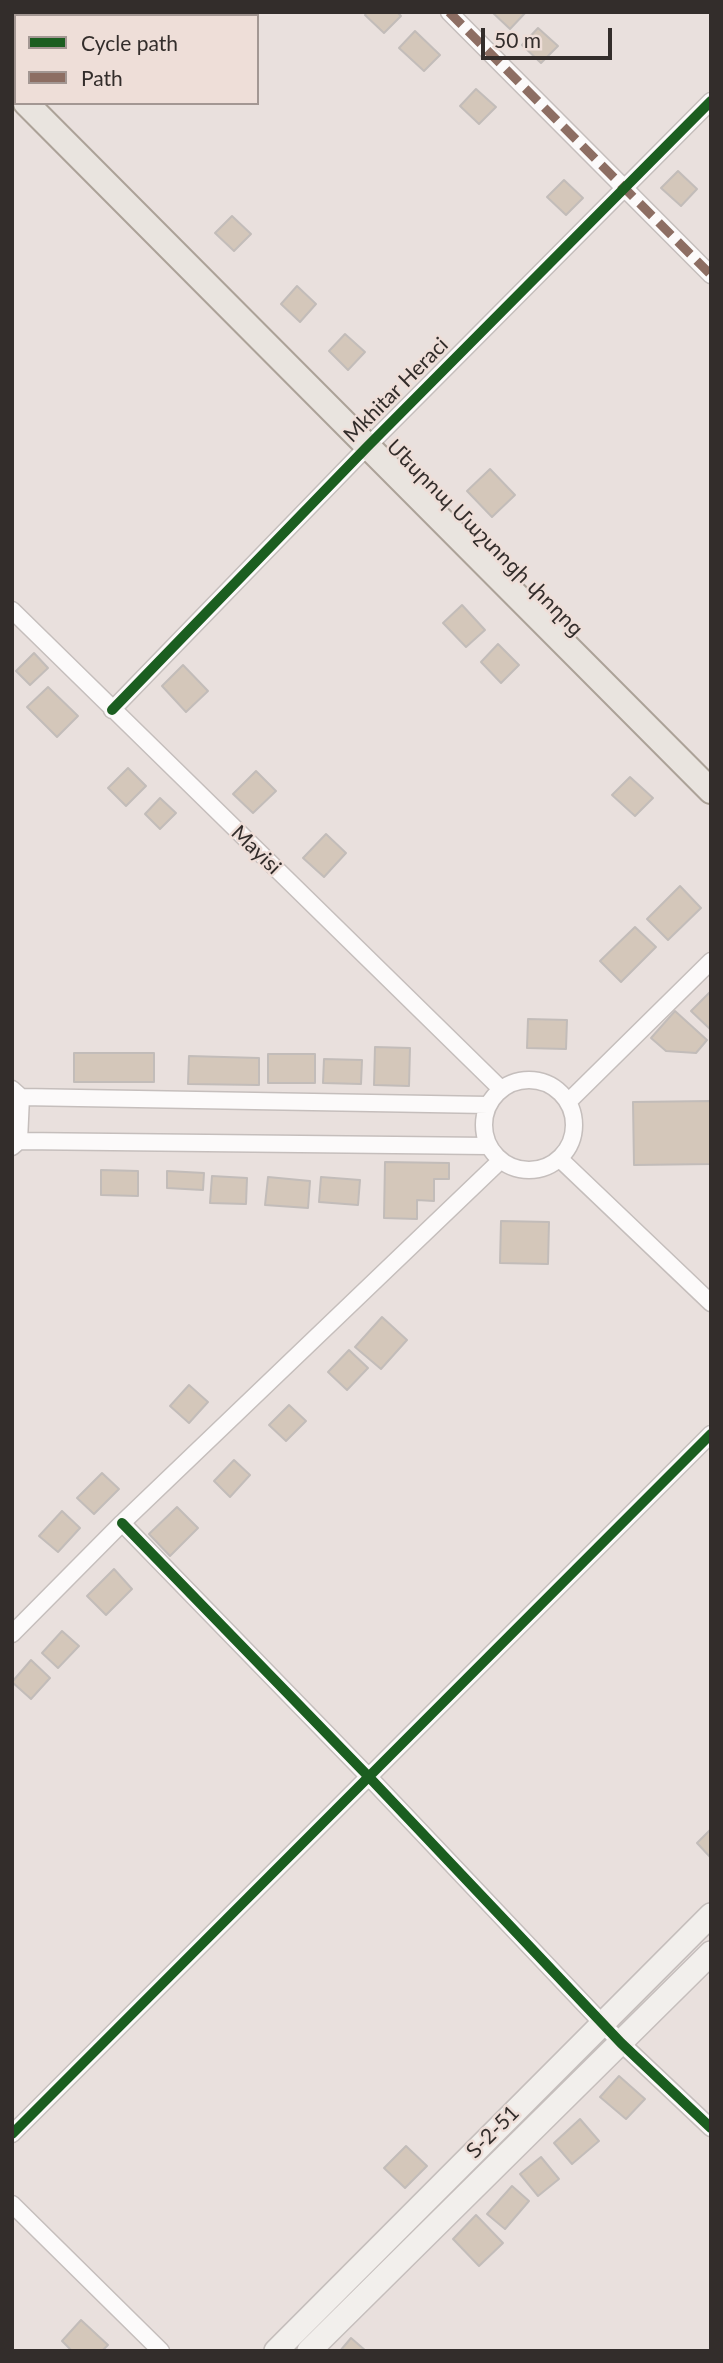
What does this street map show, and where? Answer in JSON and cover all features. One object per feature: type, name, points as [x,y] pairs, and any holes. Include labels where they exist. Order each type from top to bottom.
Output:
[{"type":"main road","name":"Մեսրոպ Մաշտոցի փողոց","points":[[28,105],[711,791]]},
{"type":"street","points":[[449,12],[711,275]]},
{"type":"street","name":"Mkhitar Heraci","points":[[113,710],[367,447],[711,102]]},
{"type":"street","name":"Mayisi","points":[[12,610],[501,1089]]},
{"type":"street","points":[[568,1102],[711,961]]},
{"type":"street","points":[[530,1080],[545,1083],[558,1090],[568,1102],[574,1116],[575,1132],[570,1146],[560,1159],[550,1166],[524,1171],[500,1161],[488,1146],[484,1118],[488,1105],[501,1089],[515,1082],[530,1080]]},
{"type":"street","points":[[488,1105],[16,1093],[15,1144],[488,1146]]},
{"type":"street","points":[[560,1159],[711,1303]]},
{"type":"street","points":[[12,1634],[122,1523],[500,1161]]},
{"type":"street","points":[[12,2134],[711,1434]]},
{"type":"street","points":[[122,1523],[368,1776],[621,2043],[711,2128]]},
{"type":"street","name":"Տ-2-51","points":[[276,2351],[711,1915]]},
{"type":"street","name":"Տ-2-51","points":[[309,2351],[711,1953]]},
{"type":"street","points":[[12,2204],[161,2351]]},
{"type":"building","points":[[367,12],[397,12],[401,16],[384,33],[365,15]]},
{"type":"building","points":[[492,12],[526,12],[510,29]]},
{"type":"building","points":[[538,28],[558,46],[541,63],[522,45]]},
{"type":"building","points":[[415,31],[440,55],[424,71],[399,48]]},
{"type":"building","points":[[476,89],[496,107],[479,124],[460,106]]},
{"type":"building","points":[[678,171],[697,189],[681,206],[661,188]]},
{"type":"building","points":[[564,180],[583,198],[566,215],[547,197]]},
{"type":"building","points":[[232,216],[251,234],[234,251],[215,233]]},
{"type":"building","points":[[297,286],[316,304],[300,322],[281,304]]},
{"type":"building","points":[[345,334],[365,352],[348,370],[329,351]]},
{"type":"building","points":[[490,469],[515,495],[492,517],[467,491]]},
{"type":"building","points":[[462,605],[485,630],[466,647],[443,623]]},
{"type":"building","points":[[498,644],[519,665],[501,683],[481,662]]},
{"type":"building","points":[[34,653],[48,668],[30,685],[16,671]]},
{"type":"building","points":[[183,665],[208,691],[186,712],[162,686]]},
{"type":"building","points":[[48,687],[78,716],[57,737],[27,707]]},
{"type":"building","points":[[128,768],[146,786],[126,806],[108,788]]},
{"type":"building","points":[[256,771],[276,791],[253,813],[233,794]]},
{"type":"building","points":[[630,777],[653,798],[635,816],[612,795]]},
{"type":"building","points":[[160,798],[176,813],[160,829],[145,814]]},
{"type":"building","points":[[326,834],[346,853],[324,877],[303,858]]},
{"type":"building","points":[[680,886],[701,908],[668,940],[647,919]]},
{"type":"building","points":[[635,927],[656,947],[621,982],[600,961]]},
{"type":"building","points":[[711,991],[711,1030],[691,1011]]},
{"type":"building","points":[[675,1011],[707,1040],[696,1053],[666,1051],[651,1038]]},
{"type":"building","points":[[528,1019],[567,1020],[566,1049],[527,1048]]},
{"type":"building","points":[[375,1047],[410,1048],[409,1086],[374,1085]]},
{"type":"building","points":[[74,1053],[154,1053],[154,1082],[74,1082]]},
{"type":"building","points":[[268,1054],[315,1054],[315,1083],[268,1083]]},
{"type":"building","points":[[189,1056],[259,1058],[259,1085],[188,1084]]},
{"type":"building","points":[[324,1059],[362,1060],[361,1084],[323,1083]]},
{"type":"building","points":[[711,1101],[711,1164],[634,1165],[633,1102]]},
{"type":"building","points":[[385,1162],[449,1163],[449,1179],[434,1179],[434,1201],[417,1200],[417,1219],[384,1218]]},
{"type":"building","points":[[101,1170],[138,1171],[138,1196],[101,1195]]},
{"type":"building","points":[[167,1171],[204,1173],[203,1190],[167,1188]]},
{"type":"building","points":[[212,1176],[247,1178],[246,1204],[210,1203]]},
{"type":"building","points":[[268,1177],[310,1181],[308,1208],[265,1205]]},
{"type":"building","points":[[321,1177],[360,1180],[358,1205],[319,1202]]},
{"type":"building","points":[[501,1221],[549,1222],[548,1264],[500,1263]]},
{"type":"building","points":[[382,1317],[407,1340],[381,1369],[355,1347]]},
{"type":"building","points":[[349,1350],[368,1368],[347,1390],[328,1372]]},
{"type":"building","points":[[189,1385],[208,1402],[189,1423],[170,1406]]},
{"type":"building","points":[[289,1405],[306,1421],[286,1441],[269,1425]]},
{"type":"building","points":[[234,1460],[250,1475],[230,1497],[214,1481]]},
{"type":"building","points":[[102,1473],[119,1489],[94,1514],[77,1498]]},
{"type":"building","points":[[177,1507],[198,1528],[170,1556],[149,1534]]},
{"type":"building","points":[[62,1511],[80,1528],[58,1552],[39,1536]]},
{"type":"building","points":[[114,1569],[132,1589],[106,1615],[87,1596]]},
{"type":"building","points":[[62,1631],[79,1646],[58,1668],[42,1653]]},
{"type":"building","points":[[31,1660],[50,1678],[31,1699],[12,1682]]},
{"type":"building","points":[[711,1829],[711,1858],[697,1843]]},
{"type":"building","points":[[619,2076],[645,2099],[626,2119],[600,2097]]},
{"type":"building","points":[[580,2119],[599,2141],[572,2164],[554,2143]]},
{"type":"building","points":[[406,2146],[427,2166],[405,2188],[384,2168]]},
{"type":"building","points":[[541,2157],[559,2179],[538,2196],[520,2174]]},
{"type":"building","points":[[512,2186],[529,2201],[505,2229],[487,2214]]},
{"type":"building","points":[[476,2215],[503,2243],[479,2266],[453,2239]]},
{"type":"building","points":[[81,2320],[108,2345],[102,2351],[72,2351],[62,2341]]},
{"type":"building","points":[[351,2338],[366,2351],[340,2351]]},
{"type":"marked path","points":[[449,12],[711,275]]},
{"type":"cycle path","points":[[112,710],[367,447],[711,101]]},
{"type":"cycle path","points":[[12,2134],[711,1434]]},
{"type":"cycle path","points":[[122,1523],[368,1776],[621,2043],[711,2128]]}]
